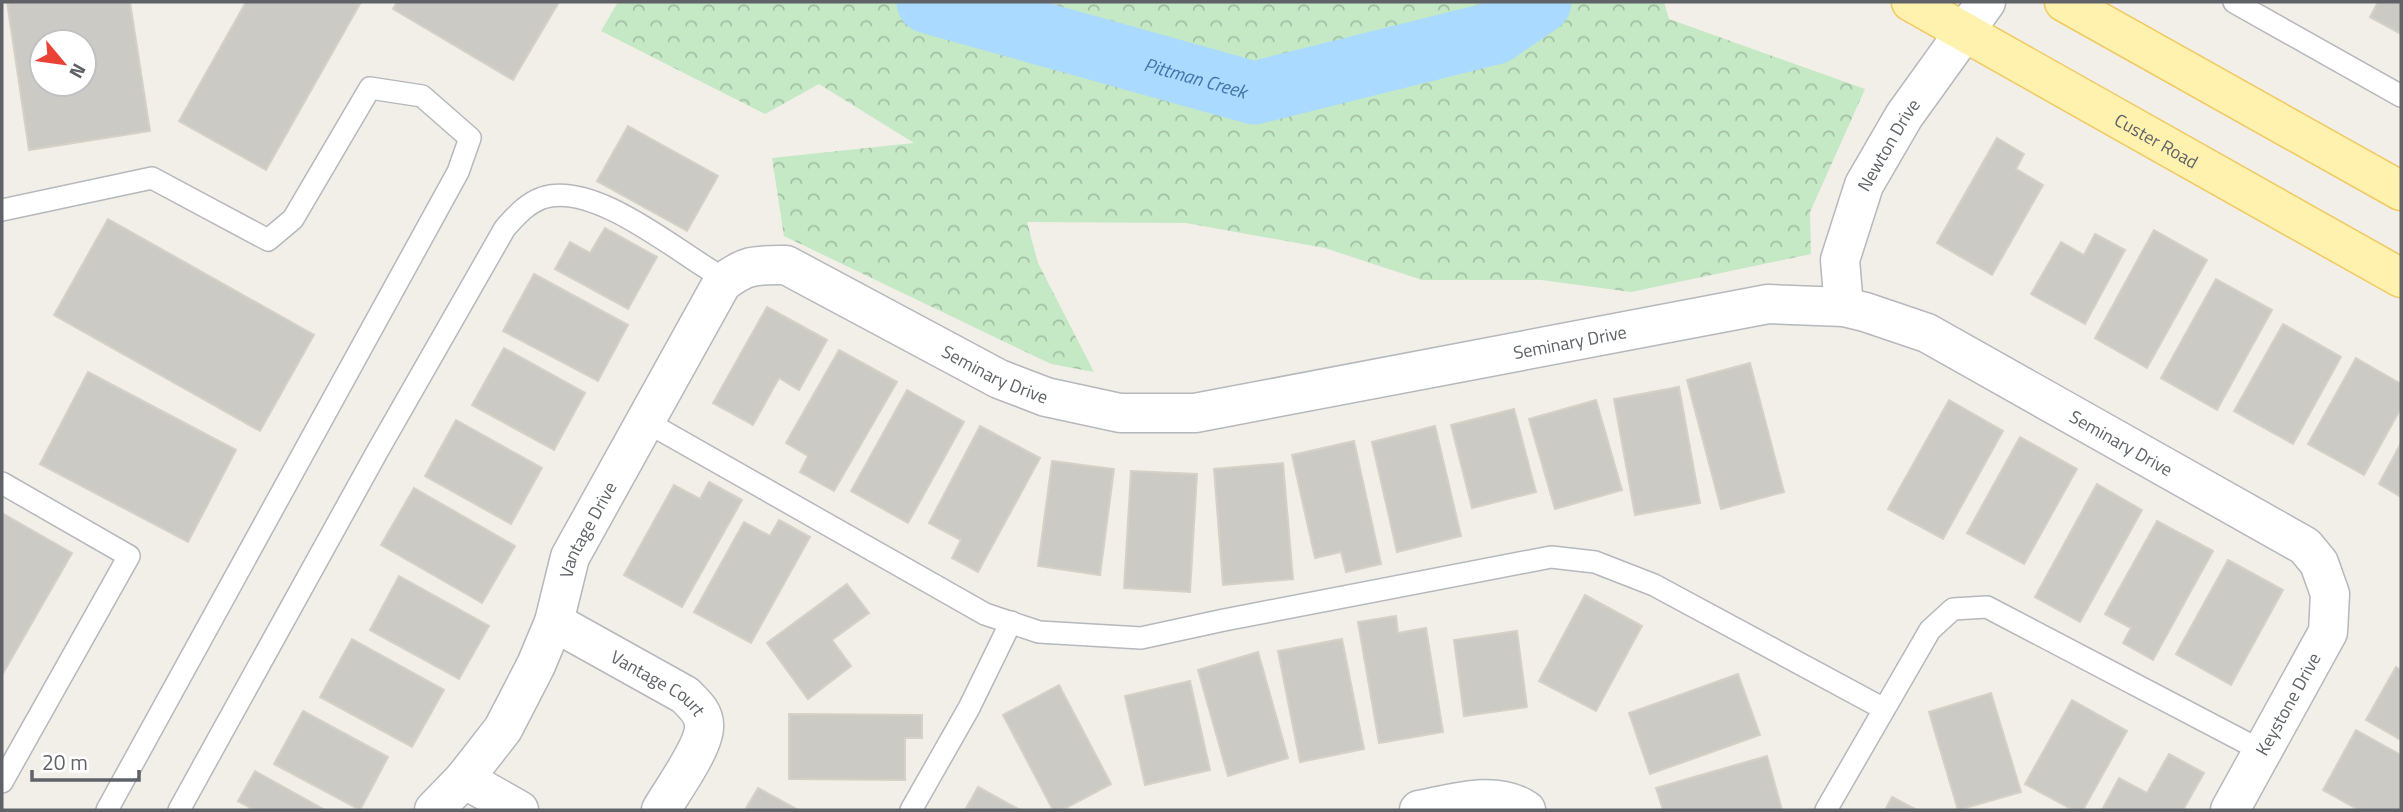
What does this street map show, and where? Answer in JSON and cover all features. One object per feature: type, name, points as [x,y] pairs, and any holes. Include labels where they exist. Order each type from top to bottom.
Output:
[{"type":"main road","name":"Custer Road","points":[[1911,2],[1975,17],[2401,278]]},
{"type":"main road","points":[[2064,2],[2401,191]]},
{"type":"street","name":"Newton Drive","points":[[1844,307],[1840,260],[1864,185],[1904,116],[1975,17]]},
{"type":"street","name":"Seminary Drive","points":[[722,283],[740,270],[757,265],[786,265],[999,379],[1046,397],[1120,413],[1195,413],[1768,304],[1844,307],[1927,333],[2305,546],[2319,563],[2330,594]]},
{"type":"street","name":"Vantage Drive","points":[[434,810],[464,779],[503,729],[537,665],[554,622],[570,557],[722,283]]},
{"type":"street","name":"Keystone Drive","points":[[2230,810],[2328,632],[2330,594]]},
{"type":"street","name":"Vantage Court","points":[[554,622],[685,695],[699,708],[704,726],[699,746],[661,810]]},
{"type":"street","points":[[464,779],[519,810]]},
{"type":"street","points":[[1419,810],[1497,799],[1526,810]]},
{"type":"lane","points":[[2234,2],[2401,96]]},
{"type":"lane","points":[[2,210],[152,178],[268,240],[293,219],[370,88],[422,96],[470,138],[452,183],[107,810]]},
{"type":"lane","points":[[178,810],[383,440],[505,228],[523,208],[543,197],[568,195],[592,200],[612,209],[710,270],[722,283]]},
{"type":"lane","points":[[646,421],[985,614],[1039,632],[1141,638],[1550,557],[1595,562],[1654,585],[1884,709]]},
{"type":"lane","points":[[2,483],[129,556],[2,782]]},
{"type":"lane","points":[[1826,810],[1930,631],[1953,609],[1987,607],[2262,751]]},
{"type":"lane","points":[[911,810],[970,708],[1010,622]]},
{"type":"green space","points":[[618,2],[1664,2],[1669,19],[1865,89],[1810,212],[1811,254],[1631,292],[1541,280],[1422,280],[1325,248],[1186,223],[1027,222],[1038,263],[1094,372],[1051,364],[784,236],[772,158],[914,143],[819,84],[765,114],[601,31]]},
{"type":"building","points":[[7,2],[130,2],[150,131],[29,150]]},
{"type":"building","points":[[246,2],[361,2],[266,170],[179,121]]},
{"type":"building","points":[[397,2],[559,2],[513,80],[393,9]]},
{"type":"building","points":[[2378,2],[2401,2],[2401,34],[2370,17]]},
{"type":"building","points":[[628,126],[718,176],[687,231],[597,181]]},
{"type":"building","points":[[1997,138],[2024,154],[2016,169],[2043,185],[1992,275],[1937,243]]},
{"type":"building","points":[[108,219],[314,335],[260,431],[54,315]]},
{"type":"building","points":[[605,228],[657,257],[628,309],[555,269],[570,242],[590,253]]},
{"type":"building","points":[[2154,230],[2207,260],[2147,368],[2095,338]]},
{"type":"building","points":[[2095,234],[2125,250],[2085,324],[2031,294],[2061,242],[2084,255]]},
{"type":"building","points":[[534,274],[628,325],[598,381],[503,331]]},
{"type":"building","points":[[2216,279],[2272,310],[2217,410],[2161,378]]},
{"type":"building","points":[[767,307],[827,340],[799,390],[779,378],[753,425],[713,403]]},
{"type":"building","points":[[2283,324],[2341,357],[2293,444],[2234,411]]},
{"type":"building","points":[[504,348],[585,393],[554,450],[472,405]]},
{"type":"building","points":[[839,350],[897,382],[834,491],[800,472],[808,456],[786,443]]},
{"type":"building","points":[[2356,358],[2401,384],[2401,408],[2364,475],[2308,444]]},
{"type":"building","points":[[1750,363],[1784,492],[1721,509],[1687,380]]},
{"type":"building","points":[[88,372],[236,450],[188,542],[40,464]]},
{"type":"building","points":[[1679,387],[1700,503],[1635,515],[1614,399]]},
{"type":"building","points":[[907,390],[964,422],[908,523],[851,491]]},
{"type":"building","points":[[1596,400],[1622,490],[1555,509],[1529,419]]},
{"type":"building","points":[[1949,400],[2003,431],[1943,539],[1888,509]]},
{"type":"building","points":[[1514,409],[1536,492],[1472,508],[1451,425]]},
{"type":"building","points":[[456,420],[542,468],[511,524],[425,476]]},
{"type":"building","points":[[980,426],[1040,458],[978,572],[952,558],[961,540],[929,523]]},
{"type":"building","points":[[1435,426],[1461,536],[1397,552],[1372,442]]},
{"type":"building","points":[[2020,437],[2077,469],[2024,564],[1967,533]]},
{"type":"building","points":[[1354,441],[1381,564],[1346,572],[1341,552],[1315,558],[1292,455]]},
{"type":"building","points":[[2401,443],[2401,497],[2379,484]]},
{"type":"building","points":[[1052,461],[1114,469],[1100,575],[1038,566]]},
{"type":"building","points":[[1283,463],[1293,579],[1223,585],[1214,469]]},
{"type":"building","points":[[1131,471],[1197,474],[1190,592],[1124,588]]},
{"type":"building","points":[[709,482],[742,500],[682,607],[624,575],[674,485],[700,499]]},
{"type":"building","points":[[2097,484],[2142,510],[2080,622],[2035,597]]},
{"type":"building","points":[[414,488],[515,546],[482,603],[381,545]]},
{"type":"building","points":[[2,513],[72,553],[2,675]]},
{"type":"building","points":[[779,520],[810,537],[751,643],[694,612],[744,522],[770,536]]},
{"type":"building","points":[[2157,521],[2213,551],[2153,660],[2123,643],[2131,628],[2105,614]]},
{"type":"building","points":[[2228,560],[2283,590],[2231,685],[2176,654]]},
{"type":"building","points":[[399,576],[489,626],[459,679],[370,630]]},
{"type":"building","points":[[847,584],[869,613],[832,640],[851,666],[808,699],[767,643]]},
{"type":"building","points":[[1585,595],[1642,626],[1596,711],[1539,681]]},
{"type":"building","points":[[1396,616],[1398,633],[1426,628],[1443,732],[1379,743],[1358,622]]},
{"type":"building","points":[[1517,631],[1527,707],[1464,716],[1454,640]]},
{"type":"building","points":[[352,639],[444,690],[412,747],[320,697]]},
{"type":"building","points":[[1342,639],[1364,749],[1300,762],[1278,651]]},
{"type":"building","points":[[1258,652],[1288,758],[1228,776],[1198,670]]},
{"type":"building","points":[[2396,667],[2401,670],[2401,740],[2366,720]]},
{"type":"building","points":[[1738,674],[1760,735],[1650,774],[1629,713]]},
{"type":"building","points":[[1190,681],[1210,770],[1145,785],[1125,696]]},
{"type":"building","points":[[1059,685],[1111,784],[1062,810],[1053,810],[1003,715]]},
{"type":"building","points":[[1991,693],[2021,792],[1958,810],[1929,712]]},
{"type":"building","points":[[2072,700],[2127,731],[2083,810],[2073,810],[2025,784]]},
{"type":"building","points":[[303,711],[388,757],[360,810],[274,764]]},
{"type":"building","points":[[789,714],[922,715],[922,738],[905,738],[905,780],[789,779]]},
{"type":"building","points":[[2356,730],[2401,755],[2401,810],[2359,810],[2323,790]]},
{"type":"building","points":[[2169,754],[2204,773],[2183,810],[2102,810],[2119,778],[2147,793]]},
{"type":"building","points":[[1767,756],[1782,810],[1663,810],[1656,788]]},
{"type":"building","points":[[255,771],[325,810],[254,810],[238,801]]},
{"type":"building","points":[[978,787],[1020,810],[965,810]]},
{"type":"building","points":[[758,788],[798,810],[745,810]]},
{"type":"building","points":[[1892,797],[1917,810],[1885,810]]},
{"type":"waterway","name":"Pittman Creek","points":[[928,2],[1254,93],[1495,33],[1540,2]]}]
